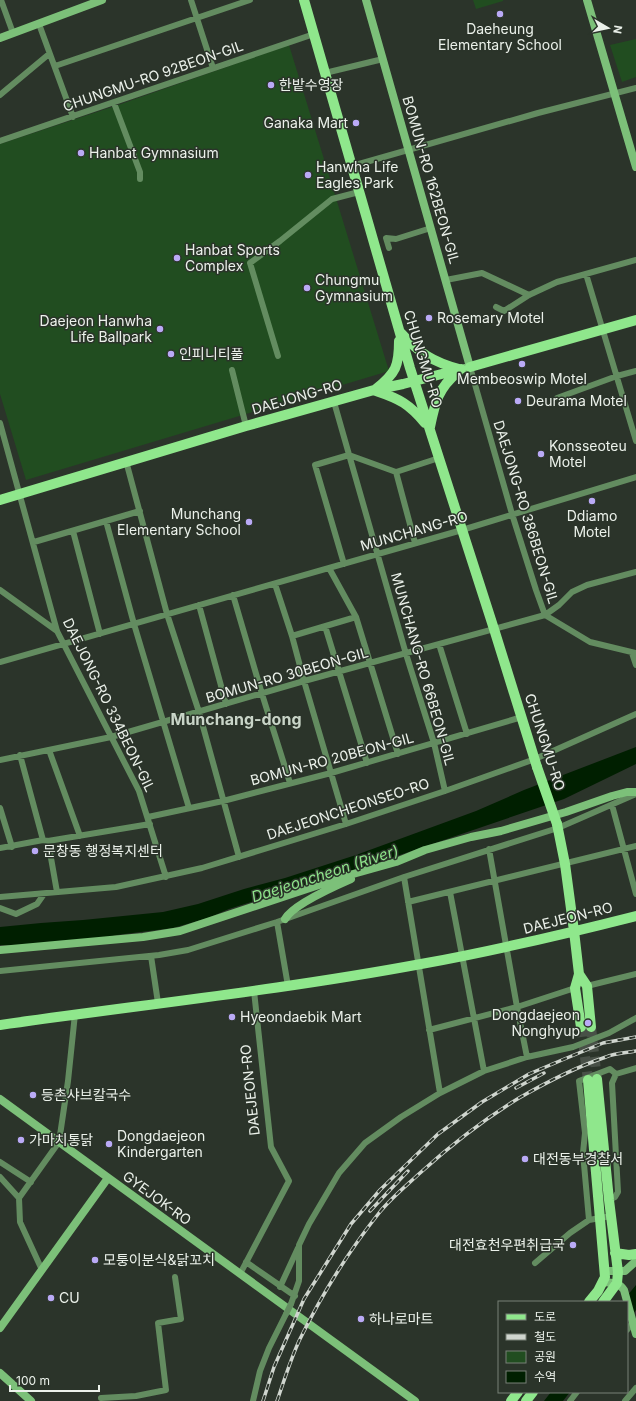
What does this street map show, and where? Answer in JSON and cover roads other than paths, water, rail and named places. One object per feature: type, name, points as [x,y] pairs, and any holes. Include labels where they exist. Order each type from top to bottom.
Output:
[{"type":"main road","points":[[0,38],[102,0]]},
{"type":"main road","name":"CHUNGMU-RO","points":[[304,0],[414,382],[557,826],[565,864],[579,974],[575,988],[586,1027],[587,986],[579,974]]},
{"type":"main road","name":"BOMUN-RO 162BEON-GIL","points":[[366,0],[446,280],[466,368]]},
{"type":"main road","points":[[587,0],[636,167]]},
{"type":"main road","name":"DAEJONG-RO","points":[[0,500],[246,426],[374,390],[414,382],[466,368],[636,320]]},
{"type":"main road","points":[[399,331],[411,344],[428,358],[444,365],[466,368]]},
{"type":"main road","points":[[374,390],[391,376],[396,369],[399,359],[399,331]]},
{"type":"main road","points":[[429,428],[435,404],[441,389],[449,379],[466,368]]},
{"type":"main road","points":[[374,390],[405,402],[415,411],[429,428]]},
{"type":"main road","points":[[0,950],[142,937],[180,931],[371,868],[396,862],[425,850],[471,837],[501,831],[566,812],[612,796],[627,792],[636,793]]},
{"type":"main road","points":[[281,920],[292,911],[321,894],[371,868]]},
{"type":"main road","name":"DAEJEON-RO","points":[[0,1025],[254,991],[419,964],[506,947],[636,916]]},
{"type":"main road","points":[[590,1301],[604,1282],[605,1271],[600,1218],[592,1079],[618,1272],[617,1283],[604,1301]]},
{"type":"main road","name":"GYEJOK-RO","points":[[0,1099],[415,1401]]},
{"type":"main road","points":[[0,1328],[108,1178]]},
{"type":"main road","points":[[615,1254],[636,1254]]},
{"type":"main road","points":[[605,1271],[625,1271],[636,1261]]},
{"type":"main road","points":[[604,1282],[617,1283],[622,1286],[627,1301]]},
{"type":"main road","points":[[628,1304],[636,1334]]},
{"type":"main road","points":[[0,1373],[31,1401]]},
{"type":"main road","points":[[511,1401],[517,1393]]},
{"type":"main road","points":[[526,1401],[532,1393]]},
{"type":"street","points":[[1,0],[13,33]]},
{"type":"street","points":[[191,0],[214,68]]},
{"type":"street","points":[[55,66],[250,0]]},
{"type":"street","points":[[39,24],[73,117]]},
{"type":"street","name":"CHUNGMU-RO 92BEON-GIL","points":[[0,141],[314,34]]},
{"type":"street","points":[[0,95],[49,54]]},
{"type":"street","points":[[325,73],[383,59]]},
{"type":"street","points":[[352,166],[538,113],[636,88]]},
{"type":"street","points":[[114,103],[140,172],[140,179]]},
{"type":"street","points":[[278,356],[250,263],[332,200],[359,192]]},
{"type":"street","points":[[389,248],[386,238],[396,238],[431,228]]},
{"type":"street","points":[[496,307],[504,311],[529,295],[558,282],[636,260]]},
{"type":"street","points":[[446,280],[482,273],[529,295]]},
{"type":"street","points":[[586,274],[636,441]]},
{"type":"street","name":"DAEJONG-RO 386BEON-GIL","points":[[466,368],[536,590],[546,615],[590,642],[634,653]]},
{"type":"street","points":[[232,370],[246,426]]},
{"type":"street","points":[[557,398],[617,376],[636,371]]},
{"type":"street","name":"MUNCHANG-RO 66BEON-GIL","points":[[334,402],[406,654],[434,743],[445,791]]},
{"type":"street","name":"DAEJONG-RO 334BEON-GIL","points":[[0,423],[3,446],[20,494],[58,631],[138,791],[148,817],[166,877]]},
{"type":"street","points":[[344,564],[314,465],[349,455],[396,472],[438,458]]},
{"type":"street","points":[[126,462],[167,614],[199,712],[239,856]]},
{"type":"street","points":[[396,472],[415,543]]},
{"type":"street","name":"MUNCHANG-RO","points":[[0,662],[462,530],[636,477]]},
{"type":"street","points":[[34,542],[140,511]]},
{"type":"street","points":[[106,521],[134,624],[189,808]]},
{"type":"street","points":[[73,531],[100,634]]},
{"type":"street","points":[[329,568],[356,617],[398,754]]},
{"type":"street","points":[[494,629],[546,615],[572,592],[587,585],[636,572]]},
{"type":"street","points":[[274,584],[292,636],[346,824]]},
{"type":"street","points":[[0,590],[58,631]]},
{"type":"street","points":[[233,595],[290,783]]},
{"type":"street","points":[[199,605],[226,704]]},
{"type":"street","points":[[292,636],[356,617]]},
{"type":"street","points":[[325,626],[367,763]]},
{"type":"street","name":"BOMUN-RO 30BEON-GIL","points":[[0,760],[111,737],[304,681],[494,629]]},
{"type":"street","points":[[439,644],[467,734]]},
{"type":"street","points":[[634,653],[636,665]]},
{"type":"street","name":"DAEJEONCHEONSEO-RO","points":[[0,897],[116,887],[202,868],[346,824],[536,763],[636,714]]},
{"type":"street","name":"BOMUN-RO 20BEON-GIL","points":[[148,817],[223,801],[331,773],[522,717]]},
{"type":"street","points":[[49,750],[80,836]]},
{"type":"street","points":[[20,755],[46,840],[57,892]]},
{"type":"street","points":[[0,971],[151,956],[188,950],[557,826],[612,805],[636,793]]},
{"type":"street","points":[[612,805],[636,894]]},
{"type":"street","points":[[0,808],[12,846]]},
{"type":"street","points":[[0,848],[150,824]]},
{"type":"street","points":[[408,902],[636,846]]},
{"type":"street","name":"DAEJEON-RO","points":[[489,849],[527,1057]]},
{"type":"street","points":[[404,877],[440,1093]]},
{"type":"street","points":[[450,892],[484,1071]]},
{"type":"street","points":[[0,908],[16,917],[37,904],[44,894]]},
{"type":"street","points":[[281,920],[288,986]]},
{"type":"street","points":[[151,956],[158,1003]]},
{"type":"street","points":[[587,986],[636,974]]},
{"type":"street","points":[[429,1030],[517,1007],[575,988]]},
{"type":"street","name":"DAEJEON-RO","points":[[246,1262],[289,1181],[271,1147],[254,991]]},
{"type":"street","points":[[42,1270],[20,1222],[19,1198],[59,1142],[68,1080],[75,1014]]},
{"type":"street","points":[[280,1287],[309,1224],[339,1173],[365,1143],[400,1117],[440,1093],[484,1071],[527,1057],[573,1047],[609,1033],[636,1018]]},
{"type":"street","points":[[609,1200],[615,1197],[618,1192],[612,1083],[616,1074],[636,1068]]},
{"type":"street","points":[[589,1220],[583,1153],[585,1134],[579,1081],[610,1070],[616,1074]]},
{"type":"street","points":[[0,1162],[31,1182]]},
{"type":"street","points":[[0,1177],[19,1198]]},
{"type":"street","points":[[535,1263],[570,1233],[589,1220],[611,1216]]},
{"type":"street","points":[[253,1401],[260,1372],[269,1348],[295,1296],[299,1281],[299,1245]]},
{"type":"street","points":[[240,1274],[246,1262],[295,1296]]},
{"type":"street","points":[[101,1398],[136,1396],[166,1390],[158,1323],[181,1319],[175,1277]]},
{"type":"street","points":[[628,1329],[633,1322]]},
{"type":"street","points":[[625,1401],[636,1388]]},
{"type":"street","points":[[570,1401],[576,1393]]},
{"type":"water","name":"Daejeoncheon (River)","points":[[636,747],[636,764],[564,799],[391,858],[229,909],[208,918],[173,928],[108,937],[21,945],[0,945],[0,927],[163,912],[198,904],[244,889],[285,878],[356,855],[476,811],[524,790]]},
{"type":"water","points":[[636,1285],[636,1310],[628,1320],[628,1301],[623,1301]]},
{"type":"water","points":[[550,1393],[569,1393],[563,1401],[544,1401]]},
{"type":"tunnel","points":[[581,1027],[588,1080]]},
{"type":"tunnel","points":[[591,1027],[597,1079]]},
{"type":"railway","points":[[263,1401],[274,1367],[304,1299],[351,1224],[380,1190],[438,1134],[482,1102],[529,1074],[562,1060],[603,1043],[636,1037]]},
{"type":"railway","points":[[277,1401],[299,1341],[316,1308],[357,1243],[379,1213],[394,1197],[455,1143],[519,1098],[584,1065],[613,1055],[636,1051]]},
{"type":"railway","points":[[516,1088],[544,1073]]},
{"type":"railway","points":[[370,1211],[408,1171]]},
{"type":"place","name":"Daeheung Elementary School","points":[[500,14]]},
{"type":"place","name":"한밭수영장","points":[[271,85]]},
{"type":"place","name":"Ganaka Mart","points":[[356,123]]},
{"type":"place","name":"Hanbat Gymnasium","points":[[81,153]]},
{"type":"place","name":"Hanwha Life Eagles Park","points":[[308,175]]},
{"type":"place","name":"Hanbat Sports Complex","points":[[177,258]]},
{"type":"place","name":"Chungmu Gymnasium","points":[[307,288]]},
{"type":"place","name":"Rosemary Motel","points":[[429,318]]},
{"type":"place","name":"Daejeon Hanwha Life Ballpark","points":[[160,329]]},
{"type":"place","name":"인피니티풀","points":[[171,354]]},
{"type":"place","name":"Membeoswip Motel","points":[[522,364]]},
{"type":"place","name":"Deurama Motel","points":[[518,401]]},
{"type":"place","name":"Konsseoteu Motel","points":[[541,454]]},
{"type":"place","name":"Ddiamo Motel","points":[[592,501]]},
{"type":"place","name":"Munchang Elementary School","points":[[249,522]]},
{"type":"place","name":"문창동 행정복지센터","points":[[35,851]]},
{"type":"place","name":"Hyeondaebik Mart","points":[[232,1017]]},
{"type":"place","name":"Dongdaejeon Nonghyup","points":[[588,1023]]},
{"type":"place","name":"등촌샤브칼국수","points":[[33,1095]]},
{"type":"place","name":"가마치통닭","points":[[21,1140]]},
{"type":"place","name":"Dongdaejeon Kindergarten","points":[[109,1144]]},
{"type":"place","name":"대전동부경찰서","points":[[525,1159]]},
{"type":"place","name":"대전효천우편취급국","points":[[573,1245]]},
{"type":"place","name":"모퉁이분식&닭꼬치","points":[[95,1260]]},
{"type":"place","name":"CU","points":[[51,1298]]},
{"type":"place","name":"하나로마트","points":[[361,1319]]},
{"type":"district","name":"Munchang-dong","points":[[236,719]]}]
